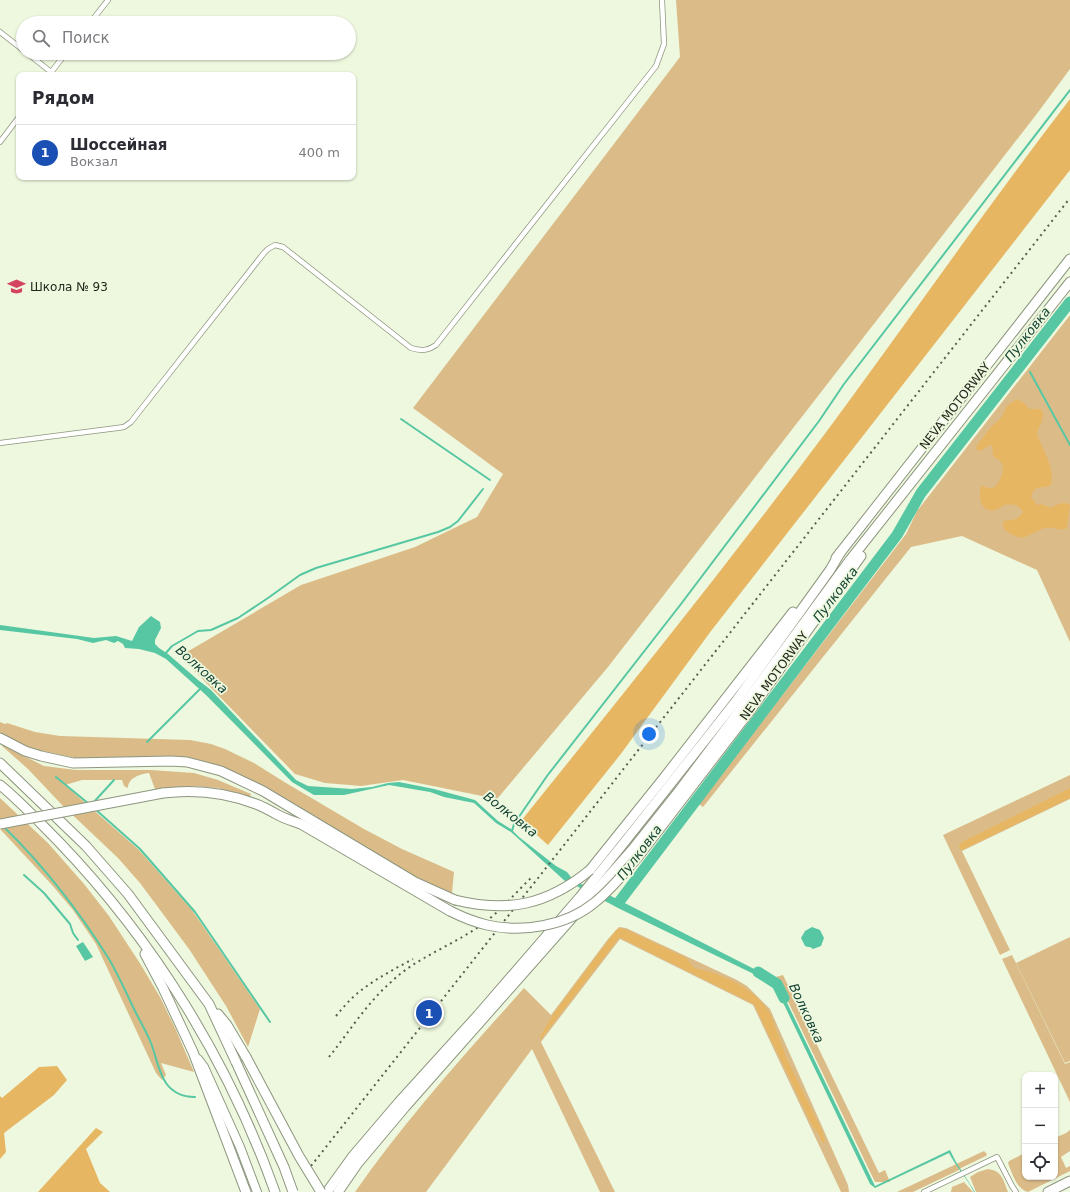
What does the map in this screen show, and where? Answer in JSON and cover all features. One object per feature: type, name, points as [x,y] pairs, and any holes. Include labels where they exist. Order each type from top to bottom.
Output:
[{"type":"highway","name":"NEVA MOTORWAY","points":[[620,841],[732,706],[830,570],[840,553],[1070,259]]},
{"type":"highway","name":"NEVA MOTORWAY","points":[[635,853],[749,712],[891,516],[920,473],[1070,282]]},
{"type":"highway","points":[[0,738],[25,751],[73,763],[171,761],[188,762],[221,771],[263,791],[416,882],[450,898],[484,906],[513,906],[554,894],[579,879],[620,841]]},
{"type":"highway","points":[[0,763],[86,846],[128,894],[209,1004],[227,1025],[246,1057],[299,1156],[321,1192]]},
{"type":"highway","points":[[0,785],[46,829],[82,867],[129,925],[164,972],[198,1027],[216,1061],[254,1138],[275,1192]]},
{"type":"highway","points":[[0,824],[163,793],[194,790],[217,793],[258,804],[279,816],[301,824],[450,911],[479,923],[501,928],[518,929],[549,924],[581,912],[606,893],[635,853]]},
{"type":"highway","points":[[327,1192],[353,1156],[399,1102],[478,1016],[580,897],[620,841]]},
{"type":"highway","points":[[338,1192],[358,1163],[405,1107],[635,853]]},
{"type":"highway","points":[[129,925],[163,988],[201,1068],[246,1192]]},
{"type":"highway","points":[[209,1004],[284,1167],[293,1192]]},
{"type":"highway","points":[[1048,1192],[1070,1181]]},
{"type":"main road","points":[[201,1068],[240,1147],[257,1192]]},
{"type":"street","points":[[95,16],[108,0]]},
{"type":"street","points":[[0,443],[124,427],[131,422],[264,253],[272,245],[283,247],[411,348],[424,350],[430,349],[436,345],[656,66],[664,44],[662,0]]},
{"type":"street","points":[[0,32],[16,45]]},
{"type":"street","points":[[35,60],[49,72]]},
{"type":"street","points":[[51,72],[60,60]]},
{"type":"street","points":[[0,142],[16,121]]},
{"type":"street","points":[[924,1192],[997,1157],[1016,1192]]},
{"type":"street","points":[[1012,1186],[1013,1192]]},
{"type":"shaded area","points":[[676,0],[1070,0],[1070,69],[608,667],[497,799],[403,780],[361,786],[325,783],[295,774],[180,656],[301,585],[415,547],[477,517],[503,474],[413,408],[680,57]]},
{"type":"shaded area","points":[[1070,99],[1070,170],[711,631],[620,755],[548,845],[521,821],[769,508],[849,401],[986,211]]},
{"type":"shaded area","points":[[1070,315],[1070,642],[1037,570],[962,536],[911,547],[703,807],[699,804],[906,534],[917,511]]},
{"type":"shaded area","points":[[1017,399],[1024,403],[1029,409],[1041,409],[1043,415],[1037,434],[1048,459],[1052,478],[1051,485],[1037,488],[1031,497],[1037,505],[1041,504],[1051,508],[1063,503],[1070,505],[1067,528],[1045,528],[1026,536],[1019,537],[1004,529],[1003,521],[1019,517],[1023,512],[1019,507],[1004,505],[998,509],[988,510],[984,508],[980,499],[981,486],[991,488],[997,485],[1001,478],[1003,467],[1001,462],[993,455],[992,445],[981,451],[976,449],[977,445],[991,427],[1001,418],[1007,406]]},
{"type":"shaded area","points":[[151,616],[160,622],[161,628],[155,640],[155,644],[211,690],[296,780],[308,786],[352,789],[399,782],[434,789],[475,800],[498,821],[511,829],[556,866],[567,872],[574,881],[609,895],[766,975],[779,986],[875,1186],[950,1150],[975,1192],[949,1153],[875,1188],[870,1184],[778,992],[762,978],[620,909],[571,882],[566,882],[511,832],[496,823],[474,803],[444,797],[430,792],[389,785],[344,795],[314,795],[292,782],[206,695],[166,659],[155,653],[139,649],[125,648],[123,644],[118,641],[114,643],[106,640],[93,643],[77,639],[0,630],[0,625],[94,638],[116,636],[132,641],[139,627]]},
{"type":"shaded area","points":[[0,722],[35,732],[60,736],[190,740],[211,744],[225,749],[254,763],[364,829],[402,849],[454,872],[452,893],[450,895],[413,877],[242,777],[203,761],[171,757],[75,758],[33,749],[0,735]]},
{"type":"shaded area","points":[[2,745],[44,766],[76,770],[151,770],[194,773],[218,780],[251,794],[250,797],[218,788],[194,786],[155,789],[149,773],[142,774],[132,779],[128,788],[124,786],[122,780],[82,780],[65,785],[139,850],[192,910],[260,1009],[248,1047],[226,1006],[189,949],[140,883],[118,858]]},
{"type":"shaded area","points":[[1070,775],[1070,799],[962,851],[1010,950],[1000,955],[943,835]]},
{"type":"shaded area","points":[[1070,788],[1070,798],[962,850],[960,849],[959,846],[962,842]]},
{"type":"shaded area","points":[[0,798],[48,843],[84,884],[109,916],[160,997],[194,1072],[161,1063],[166,1075],[162,1080],[156,1073],[96,944],[73,910],[0,829]]},
{"type":"shaded area","points":[[619,927],[626,928],[737,980],[747,986],[770,1009],[848,1185],[849,1192],[841,1192],[753,1005],[620,939],[541,1042],[615,1192],[600,1192],[532,1049],[426,1192],[355,1192],[415,1113],[524,988],[551,1015],[608,939]]},
{"type":"shaded area","points":[[812,927],[820,930],[824,938],[821,946],[813,949],[805,946],[801,938],[805,931]]},
{"type":"shaded area","points":[[620,928],[684,957],[694,968],[705,970],[727,978],[748,990],[765,1006],[771,1016],[787,1059],[823,1133],[824,1143],[812,1125],[754,1004],[621,938],[619,938],[541,1039],[540,1037],[552,1016],[616,930]]},
{"type":"shaded area","points":[[1070,937],[1070,1061],[1065,1063],[1016,963]]},
{"type":"shaded area","points":[[83,942],[93,957],[85,961],[76,946]]},
{"type":"shaded area","points":[[1012,955],[1065,1064],[1070,1062],[1070,1102],[1058,1077],[1058,1072],[1056,1072],[1002,959]]},
{"type":"shaded area","points":[[783,975],[879,1173],[885,1170],[890,1182],[875,1182],[780,985],[772,978]]},
{"type":"shaded area","points":[[57,1066],[67,1080],[54,1095],[4,1133],[6,1152],[0,1159],[0,1096],[2,1098],[39,1067]]},
{"type":"shaded area","points":[[96,1128],[103,1132],[86,1149],[100,1183],[110,1192],[38,1192]]},
{"type":"shaded area","points":[[1070,1130],[1070,1151],[1061,1157],[1066,1168],[1070,1166],[1070,1171],[1058,1177],[1058,1137]]},
{"type":"shaded area","points":[[984,1151],[987,1154],[986,1156],[913,1192],[897,1192]]},
{"type":"shaded area","points":[[1022,1154],[1022,1180],[1052,1180],[1028,1192],[1024,1191],[1018,1185],[1013,1176],[1008,1163]]},
{"type":"shaded area","points":[[988,1169],[993,1170],[1001,1176],[1008,1192],[976,1192],[970,1177],[978,1172]]},
{"type":"shaded area","points":[[964,1182],[973,1192],[951,1192],[952,1187]]},
{"type":"waterway","points":[[512,831],[514,824],[547,776],[681,604],[819,421],[844,384],[1070,90]]},
{"type":"waterway","name":"Пулковка","points":[[619,902],[897,535],[921,493],[1070,302]]},
{"type":"waterway","points":[[1030,372],[1070,445]]},
{"type":"waterway","points":[[401,419],[490,480]]},
{"type":"waterway","points":[[165,654],[172,646],[198,631],[211,630],[238,618],[300,575],[316,568],[438,532],[450,527],[458,521],[483,489]]},
{"type":"waterway","points":[[147,742],[201,688]]},
{"type":"waterway","points":[[56,777],[89,804]]},
{"type":"waterway","points":[[93,803],[114,780]]},
{"type":"waterway","points":[[95,809],[140,849],[195,912],[270,1022]]},
{"type":"waterway","points":[[3,826],[32,856],[60,890],[86,924],[109,959],[149,1039],[166,1083],[179,1094],[195,1097]]},
{"type":"waterway","points":[[24,875],[44,893],[70,924],[73,933],[78,940]]},
{"type":"waterway","name":"Волковка","points":[[758,972],[777,984],[784,998]]},
{"type":"railway","points":[[311,1166],[1070,198]]},
{"type":"railway","points":[[329,1057],[366,1008],[382,990],[401,973],[488,920],[532,877]]},
{"type":"railway","points":[[336,1016],[351,999],[365,987],[413,959]]},
{"type":"place","name":"Школа № 93","points":[[17,287]]},
{"type":"place","name":"Шоссейная","points":[[429,1013]]}]
